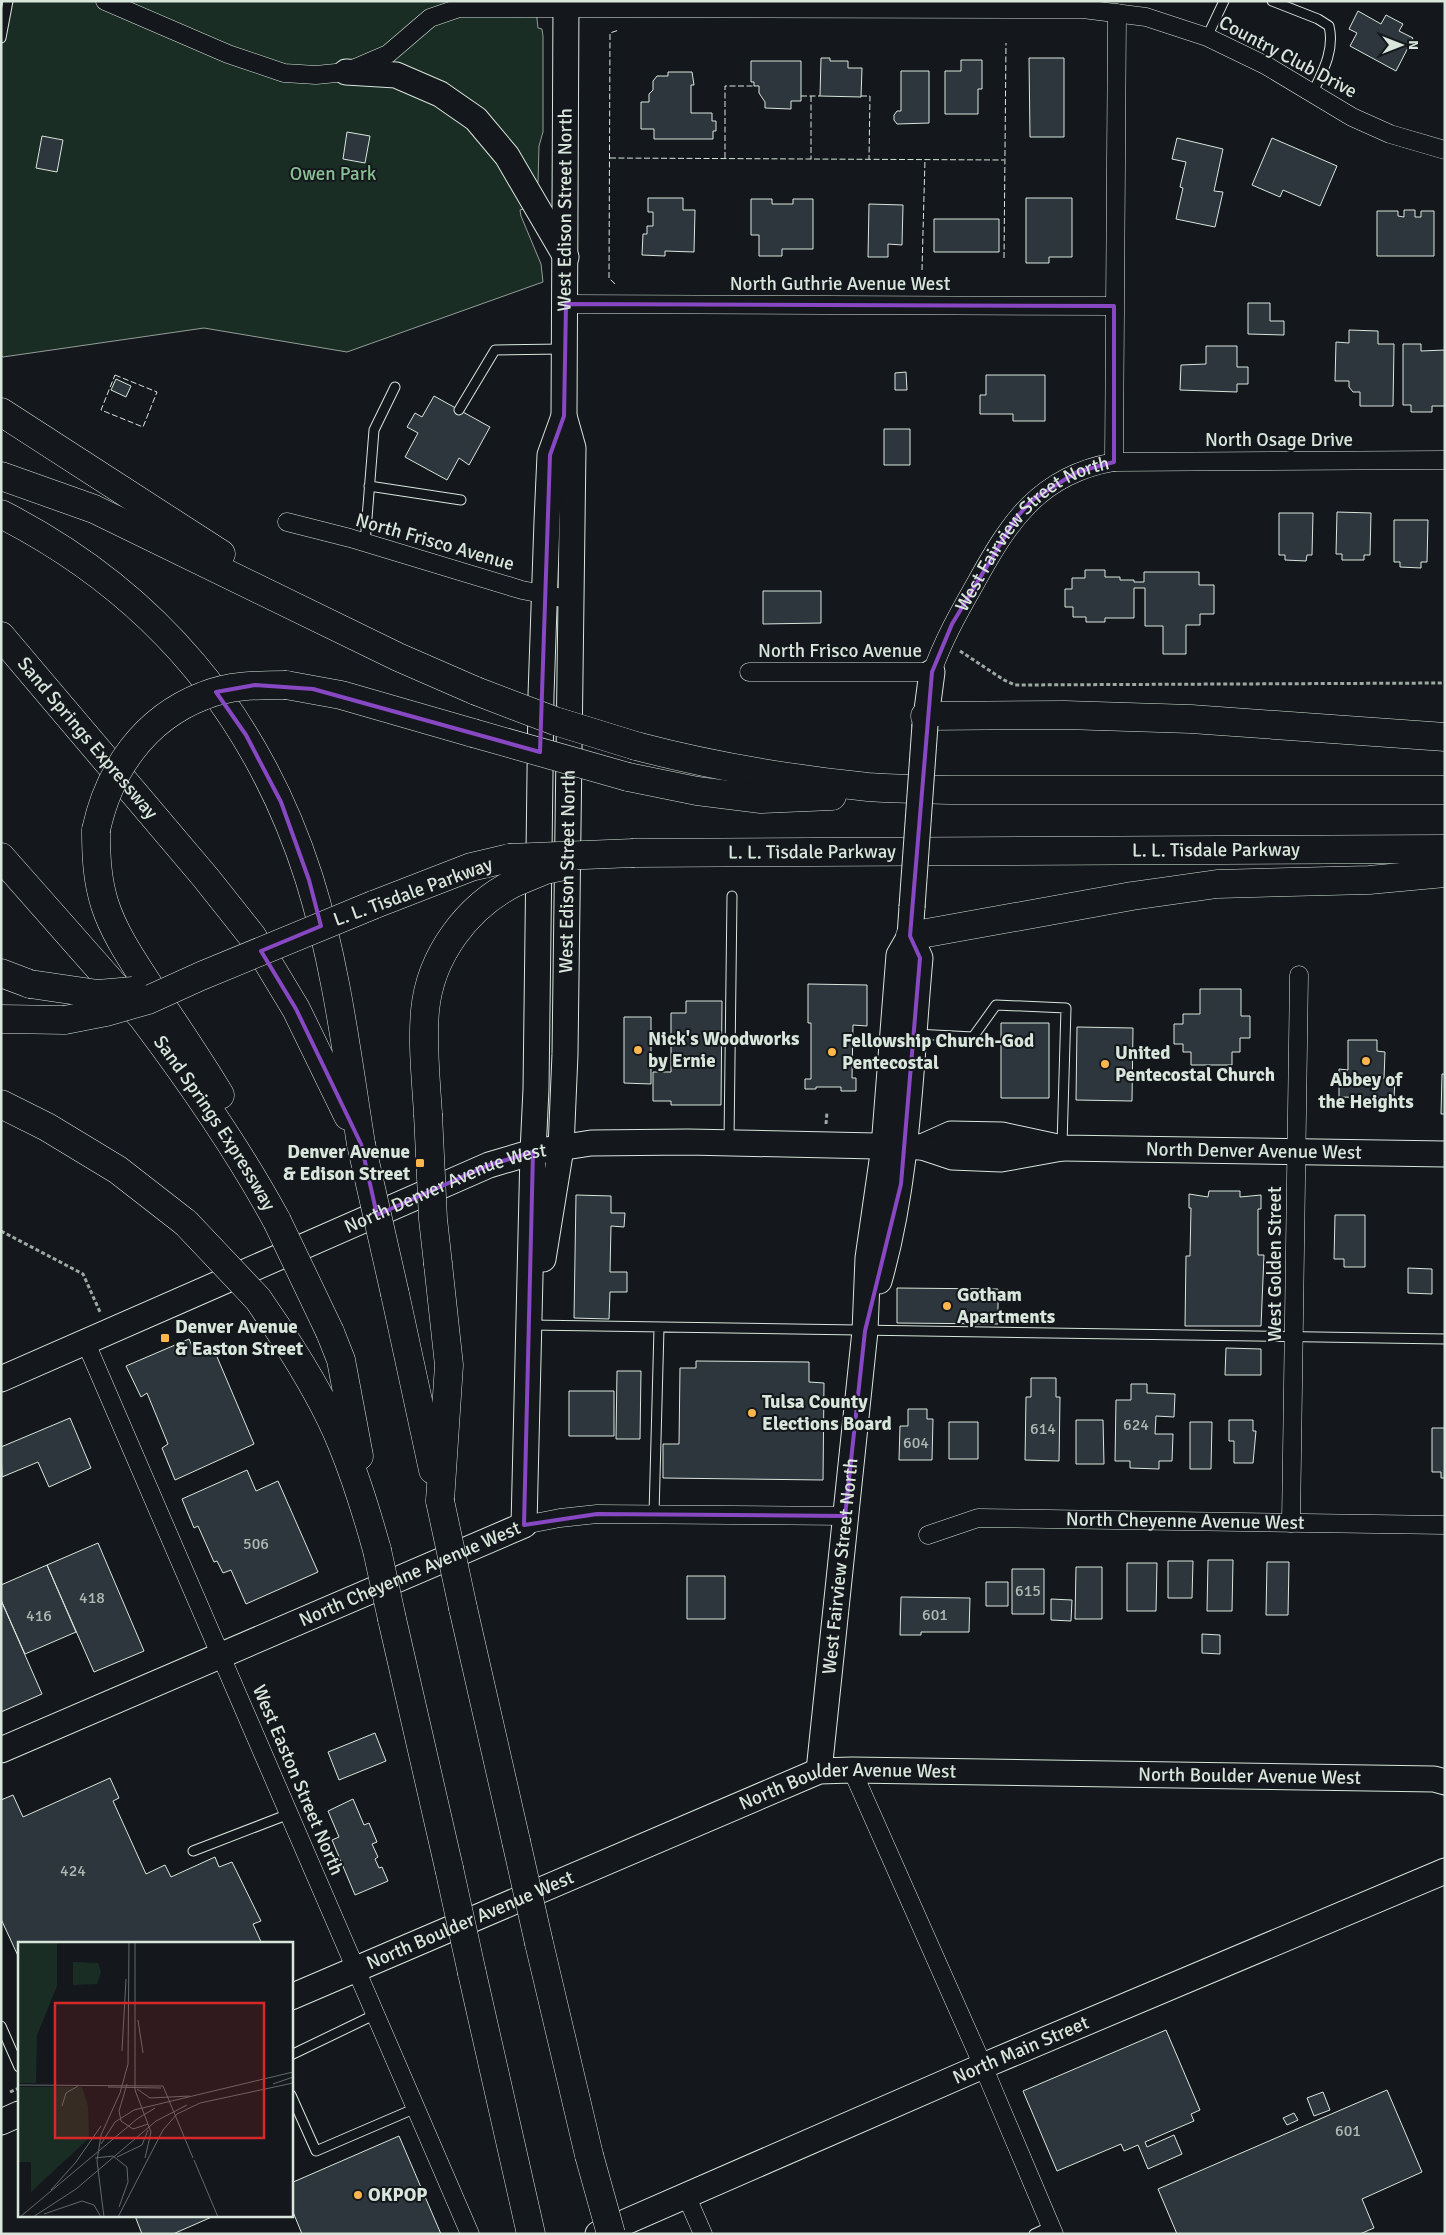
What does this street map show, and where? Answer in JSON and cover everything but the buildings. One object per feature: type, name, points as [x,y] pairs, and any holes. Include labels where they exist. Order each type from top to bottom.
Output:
[{"type":"highway","points":[[1,412],[312,614]]},
{"type":"highway","points":[[1,476],[94,509],[398,657],[476,691],[555,721],[636,746],[694,761],[794,778],[870,787],[951,790],[1445,790]]},
{"type":"highway","points":[[1,514],[41,534],[81,561],[137,606],[167,634],[194,666],[225,703],[246,735],[281,802],[309,880],[335,984],[362,1144],[440,1501],[539,1944],[589,2155],[610,2234]]},
{"type":"highway","name":"Sand Springs Expressway","points":[[1,636],[206,878],[252,936],[296,1009],[362,1144]]},
{"type":"highway","points":[[277,1221],[236,1121],[115,930],[105,907],[96,866],[96,830],[104,800],[121,763],[132,748],[159,722],[179,707],[204,695],[233,688],[286,685],[341,695],[628,777],[697,791],[761,799],[951,790]]},
{"type":"highway","points":[[925,720],[1065,715],[1192,719],[1445,738]]},
{"type":"highway","name":"L. L. Tisdale Parkway","points":[[200,976],[471,867],[509,858],[634,854],[1445,849]]},
{"type":"highway","points":[[440,1501],[450,1365],[433,1219],[424,1031],[425,1009],[430,985],[441,956],[468,916],[500,889],[545,870],[634,854]]},
{"type":"highway","name":"Sand Springs Expressway","points":[[1,857],[131,1004],[162,1044],[232,1143],[277,1221],[330,1332],[341,1360],[377,1550]]},
{"type":"highway","points":[[910,936],[1122,897],[1216,884],[1369,880],[1445,873]]},
{"type":"highway","points":[[1,973],[30,984],[98,994],[133,991],[200,976]]},
{"type":"highway","points":[[1,1019],[65,1020],[106,1012],[148,1000],[200,976]]},
{"type":"highway","points":[[1,1104],[47,1127],[118,1170],[186,1223],[258,1299],[305,1371],[342,1442],[361,1495],[377,1550],[531,2231]]},
{"type":"street","name":"Country Club Drive","points":[[105,1],[228,54],[284,73],[316,75],[346,72],[388,54],[430,18],[459,8],[566,4],[1083,9],[1146,17],[1207,37],[1267,66],[1312,94],[1390,134],[1445,150]]},
{"type":"street","name":"West Edison Street North","points":[[529,1325],[552,1212],[561,1148],[565,1054],[573,448],[564,416],[566,4]]},
{"type":"street","name":"West Fairview Street North","points":[[904,1147],[899,956],[910,936],[925,720],[932,672],[945,640],[999,541],[1016,518],[1032,500],[1077,472],[1114,462],[1118,13]]},
{"type":"street","points":[[346,72],[396,75],[440,94],[476,119],[508,156],[566,258]]},
{"type":"street","name":"North Guthrie Avenue West","points":[[566,304],[1114,306]]},
{"type":"street","name":"West Edison Street North","points":[[524,1525],[536,1089],[544,595],[550,454],[564,416]]},
{"type":"street","name":"North Osage Drive","points":[[1114,462],[1445,460]]},
{"type":"street","name":"North Frisco Avenue","points":[[286,522],[544,595],[572,600]]},
{"type":"street","name":"North Frisco Avenue","points":[[749,672],[932,672]]},
{"type":"street","name":"West Fairview Street North","points":[[819,1771],[865,1332],[885,1260],[901,1184],[920,958],[910,936]]},
{"type":"street","name":"West Golden Street","points":[[1292,1523],[1299,975]]},
{"type":"street","name":"North Denver Avenue West","points":[[1,1379],[489,1165],[533,1152],[591,1143],[729,1143],[904,1147],[952,1157],[1002,1159],[1062,1148],[1445,1154]]},
{"type":"street","name":"West Easton Street North","points":[[86,1343],[470,2234]]},
{"type":"street","name":"North Cheyenne Avenue West","points":[[1,1750],[524,1525],[582,1515],[845,1516]]},
{"type":"street","name":"North Cheyenne Avenue West","points":[[928,1535],[978,1518],[1445,1525]]},
{"type":"street","points":[[852,1770],[983,2066],[1053,2230]]},
{"type":"street","name":"North Boulder Avenue West","points":[[292,1997],[819,1771],[1441,1779]]},
{"type":"street","name":"North Main Street","points":[[598,2234],[983,2066],[1445,1871]]},
{"type":"street","points":[[1,2122],[18,2114]]},
{"type":"street","points":[[686,2195],[703,2234]]},
{"type":"lane","points":[[1,38],[8,1]]},
{"type":"lane","points":[[1207,37],[1224,1]]},
{"type":"lane","points":[[1272,1],[1318,19],[1329,26],[1331,36],[1330,54],[1312,94]]},
{"type":"lane","points":[[459,410],[495,350],[565,349]]},
{"type":"lane","points":[[365,543],[374,430],[395,387]]},
{"type":"lane","points":[[369,486],[461,500]]},
{"type":"lane","points":[[729,1143],[732,896]]},
{"type":"lane","points":[[913,1034],[973,1037],[996,1005],[1066,1008],[1062,1148]]},
{"type":"lane","points":[[529,1325],[865,1332],[1445,1339]]},
{"type":"lane","points":[[654,1514],[659,1328]]},
{"type":"lane","points":[[193,1851],[290,1814]]},
{"type":"lane","points":[[292,2055],[376,2014]]},
{"type":"lane","points":[[1,2026],[18,2065]]},
{"type":"lane","points":[[292,2096],[316,2151],[416,2108]]},
{"type":"lane","points":[[1034,2234],[1053,2230]]},
{"type":"path","points":[[945,640],[1004,680],[1015,685],[1445,683]]},
{"type":"path","points":[[1,1231],[83,1274],[98,1307]]},
{"type":"highlighted area","points":[[566,304],[1114,306],[1114,462],[1077,472],[1032,500],[1016,518],[952,624],[932,672],[910,936],[920,958],[901,1184],[865,1331],[845,1516],[597,1514],[524,1525],[533,1152],[489,1165],[377,1215],[361,1144],[296,1009],[261,951],[321,926],[309,880],[281,802],[246,735],[216,692],[255,685],[313,689],[540,752],[550,455],[564,416]]},
{"type":"green space","name":"Owen Park","points":[[1,1],[535,1],[538,28],[542,29],[543,36],[543,132],[539,146],[538,182],[523,209],[520,210],[541,264],[543,282],[347,352],[204,328],[3,357],[1,355]]},
{"type":"fence","points":[[615,284],[609,278],[610,33],[619,30]]},
{"type":"fence","points":[[1004,258],[1006,43]]},
{"type":"fence","points":[[725,158],[725,86],[754,86]]},
{"type":"fence","points":[[801,96],[820,96]]},
{"type":"fence","points":[[811,96],[811,159]]},
{"type":"fence","points":[[861,96],[870,96],[869,159]]},
{"type":"fence","points":[[610,158],[1004,160]]},
{"type":"fence","points":[[922,270],[925,159]]},
{"type":"fence","points":[[115,375],[157,392],[143,427],[101,410],[115,375]]},
{"type":"place","name":"Nick's Woodworks by Ernie","points":[[638,1050]]},
{"type":"place","name":"Fellowship Church-God Pentecostal","points":[[832,1052]]},
{"type":"place","name":"Abbey of the Heights","points":[[1366,1061]]},
{"type":"place","name":"United Pentecostal Church","points":[[1105,1064]]},
{"type":"place","name":"Denver Avenue & Edison Street","points":[[420,1163]]},
{"type":"place","name":"Gotham Apartments","points":[[947,1306]]},
{"type":"place","name":"Denver Avenue & Easton Street","points":[[165,1338]]},
{"type":"place","name":"Tulsa County Elections Board","points":[[752,1413]]},
{"type":"place","name":"OKPOP","points":[[358,2195]]}]
